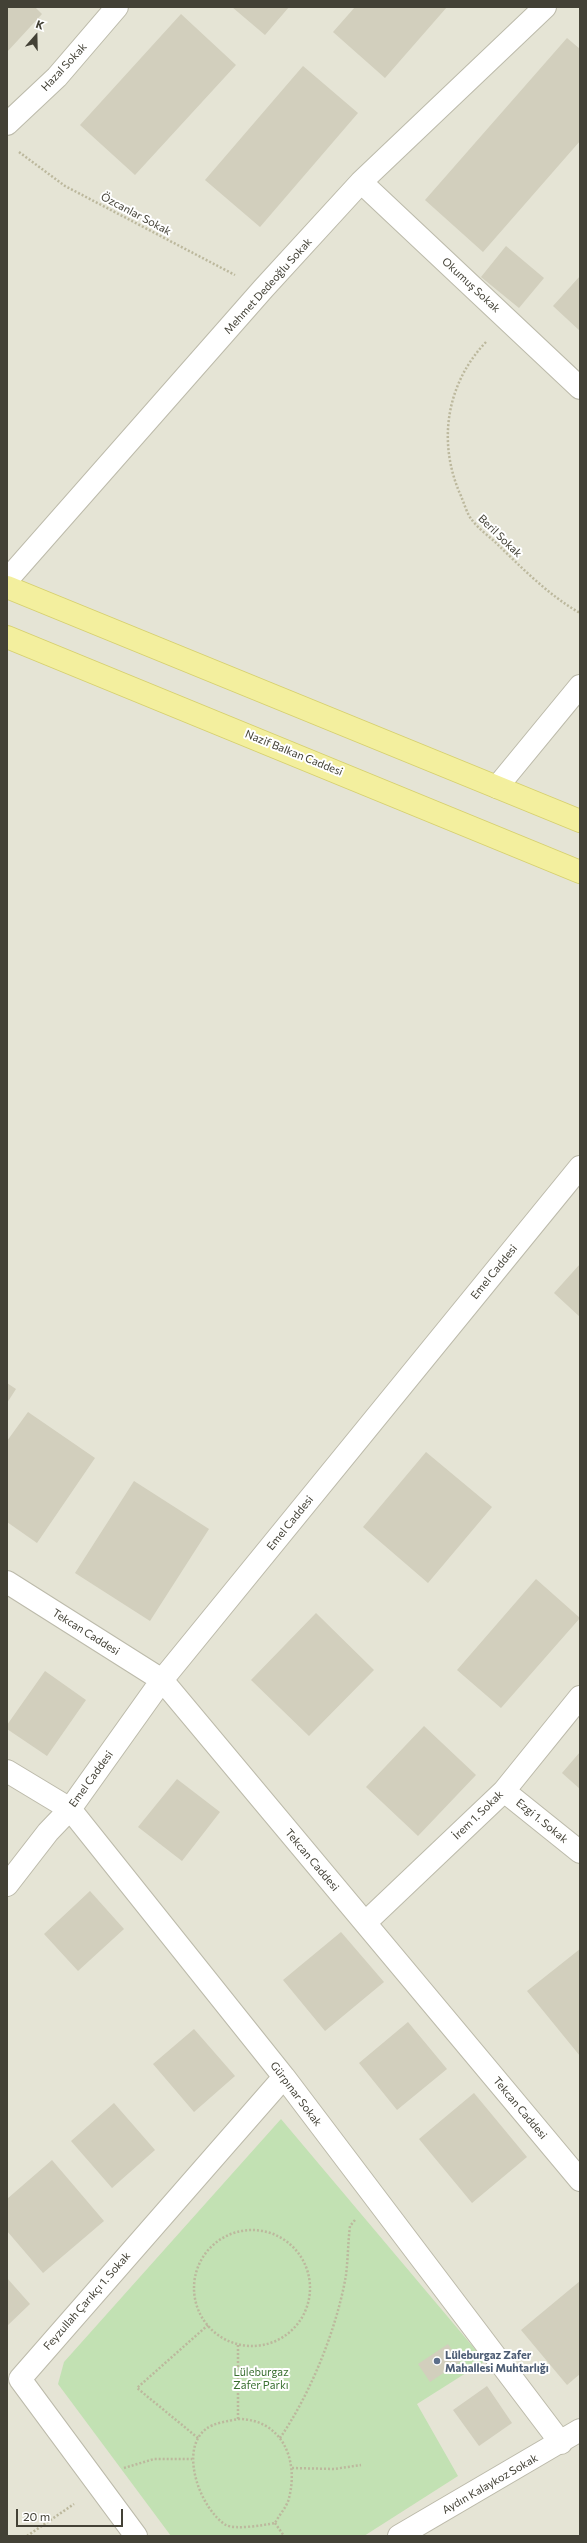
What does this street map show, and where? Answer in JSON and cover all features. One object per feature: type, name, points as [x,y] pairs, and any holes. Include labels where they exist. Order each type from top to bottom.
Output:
[{"type":"main road","points":[[7,587],[580,821]]},
{"type":"main road","name":"Nazif Balkan Caddesi","points":[[7,637],[580,872]]},
{"type":"street","name":"Hazal Sokak","points":[[7,124],[58,76],[117,7]]},
{"type":"street","name":"Mehmet Dedeoğlu Sokak","points":[[7,580],[264,289],[361,182],[545,7]]},
{"type":"street","name":"Okumuş Sokak","points":[[361,182],[580,388]]},
{"type":"street","points":[[497,787],[580,686]]},
{"type":"street","name":"Emel Caddesi","points":[[7,1884],[48,1832],[70,1809],[162,1680],[580,1167]]},
{"type":"street","name":"Tekcan Caddesi","points":[[7,1582],[162,1680],[580,2180]]},
{"type":"street","name":"İrem 1. Sokak","points":[[365,1923],[504,1791],[580,1697]]},
{"type":"street","name":"Gürpınar Sokak","points":[[7,1771],[70,1809],[284,2077],[561,2443]]},
{"type":"street","name":"Ezgi 1. Sokak","points":[[504,1791],[580,1852]]},
{"type":"street","name":"Feyzullah Çarıkçı 1. Sokak","points":[[136,2536],[20,2379],[284,2077]]},
{"type":"street","name":"Aydın Kalaykoz Sokak","points":[[399,2536],[561,2443],[580,2430]]},
{"type":"path","name":"Özcanlar Sokak","points":[[14,148],[65,186],[264,289]]},
{"type":"path","name":"Beril Sokak","points":[[508,320],[474,355],[455,392],[446,433],[449,460],[457,488],[472,520],[515,562],[580,613]]},
{"type":"path","points":[[280,2438],[306,2395],[327,2340],[343,2290],[350,2226],[375,2198]]},
{"type":"path","points":[[249,2230],[263,2231],[289,2243],[299,2253],[310,2279],[307,2307],[292,2331],[280,2339],[267,2344],[238,2344],[227,2340],[208,2325],[195,2300],[194,2285],[196,2271],[202,2258],[211,2247],[235,2232],[249,2230]]},
{"type":"path","points":[[198,2438],[137,2388],[208,2325]]},
{"type":"path","points":[[238,2344],[238,2418]]},
{"type":"path","points":[[238,2418],[250,2419],[271,2429],[280,2438],[292,2468],[288,2500],[275,2523],[253,2526],[227,2525],[208,2508],[192,2459],[193,2444],[206,2428],[238,2418]]},
{"type":"path","points":[[27,2536],[131,2464],[154,2459],[192,2459]]},
{"type":"path","points":[[292,2468],[334,2469],[361,2465]]},
{"type":"path","points":[[275,2523],[284,2536]]},
{"type":"shaded area","points":[[7,7],[580,7],[580,2536],[7,2536]]},
{"type":"green space","name":"Lüleburgaz Zafer Parkı","points":[[281,2119],[485,2361],[417,2404],[458,2476],[364,2536],[171,2536],[58,2384],[64,2362]]},
{"type":"building","points":[[7,7],[35,7],[42,14],[7,52]]},
{"type":"building","points":[[232,7],[289,7],[265,35]]},
{"type":"building","points":[[355,7],[447,7],[385,78],[333,32]]},
{"type":"building","points":[[181,14],[236,65],[135,175],[80,125]]},
{"type":"building","points":[[567,38],[580,49],[580,141],[483,252],[425,200]]},
{"type":"building","points":[[303,66],[358,113],[260,227],[205,180]]},
{"type":"building","points":[[506,246],[544,278],[519,308],[481,277]]},
{"type":"building","points":[[580,276],[580,331],[553,306]]},
{"type":"building","points":[[580,1264],[580,1317],[554,1293]]},
{"type":"building","points":[[7,1383],[16,1389],[7,1403]]},
{"type":"building","points":[[28,1412],[95,1458],[37,1543],[7,1522],[7,1441]]},
{"type":"building","points":[[426,1452],[492,1507],[428,1583],[363,1527]]},
{"type":"building","points":[[134,1481],[209,1529],[150,1621],[75,1573]]},
{"type":"building","points":[[536,1579],[580,1618],[501,1708],[457,1670]]},
{"type":"building","points":[[316,1613],[374,1670],[309,1736],[251,1680]]},
{"type":"building","points":[[45,1671],[86,1700],[47,1756],[7,1729],[7,1725]]},
{"type":"building","points":[[424,1726],[476,1775],[418,1836],[366,1787]]},
{"type":"building","points":[[580,1752],[580,1789],[562,1773]]},
{"type":"building","points":[[177,1779],[220,1812],[182,1861],[138,1827]]},
{"type":"building","points":[[90,1891],[124,1929],[78,1971],[44,1934]]},
{"type":"building","points":[[341,1932],[384,1982],[325,2031],[283,1980]]},
{"type":"building","points":[[580,1949],[580,2056],[527,1991]]},
{"type":"building","points":[[408,2022],[447,2069],[397,2110],[359,2063]]},
{"type":"building","points":[[194,2029],[235,2076],[194,2112],[153,2064]]},
{"type":"building","points":[[474,2093],[527,2157],[472,2203],[419,2139]]},
{"type":"building","points":[[114,2103],[155,2150],[112,2188],[71,2141]]},
{"type":"building","points":[[52,2160],[104,2221],[43,2273],[7,2231],[7,2199]]},
{"type":"building","points":[[7,2278],[30,2304],[7,2326]]},
{"type":"building","points":[[580,2281],[580,2374],[567,2385],[521,2330]]},
{"type":"building","points":[[448,2344],[460,2362],[430,2382],[418,2364]]},
{"type":"building","points":[[487,2386],[512,2423],[479,2446],[453,2410]]},
{"type":"place","name":"Lüleburgaz Zafer Mahallesi Muhtarlığı","points":[[437,2361]]}]
